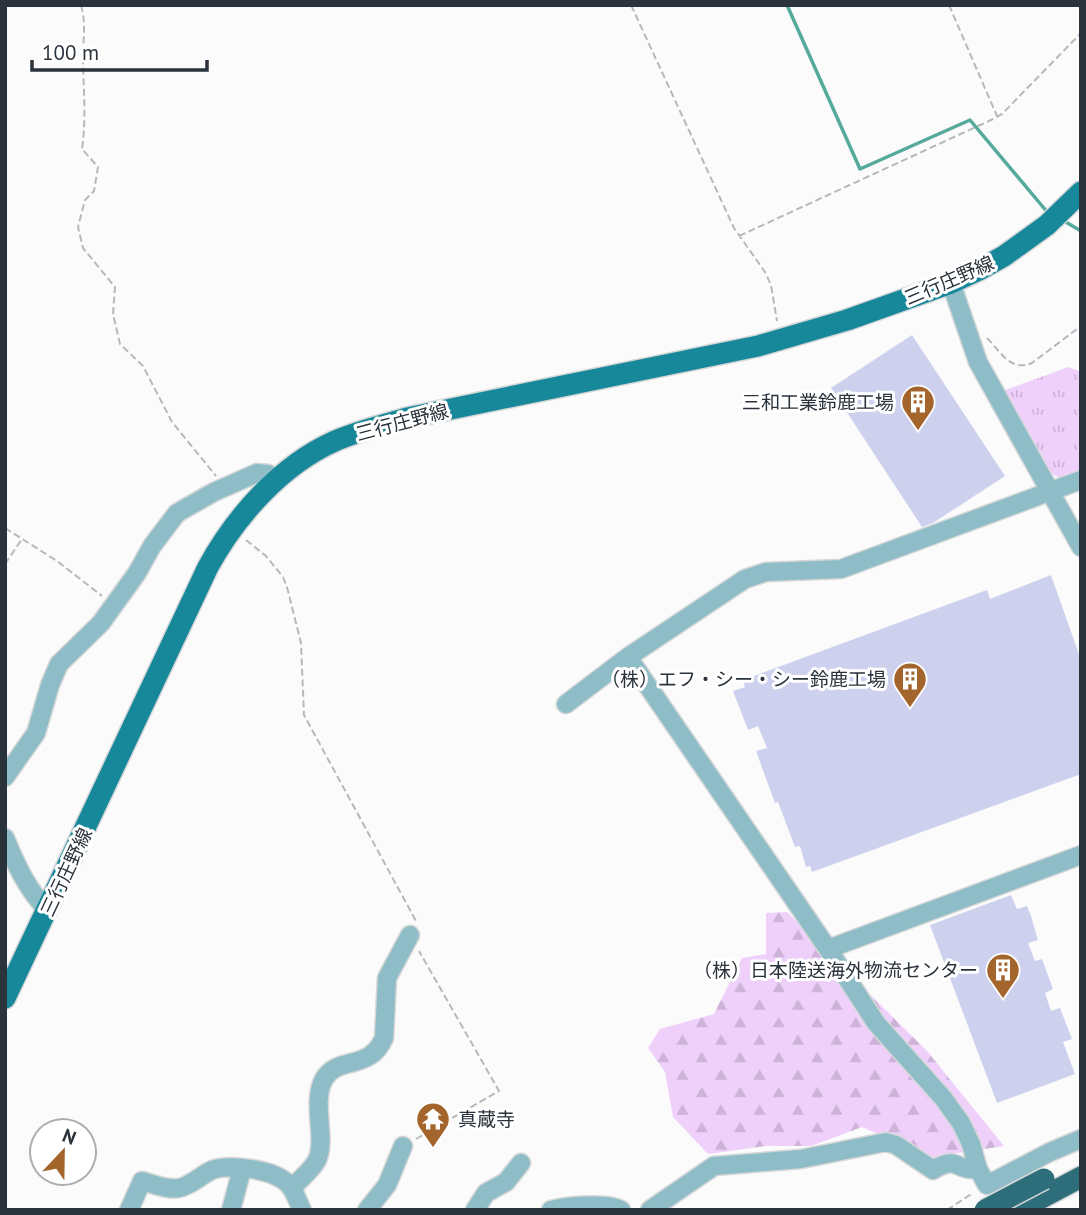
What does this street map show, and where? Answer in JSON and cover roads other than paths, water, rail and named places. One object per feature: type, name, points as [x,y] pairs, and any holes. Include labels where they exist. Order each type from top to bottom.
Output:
[{"type":"highway","points":[[1019,1210],[1081,1162]]},
{"type":"highway","points":[[985,1210],[1049,1185],[1081,1177]]},
{"type":"main road","name":"三行庄野線","points":[[5,998],[208,567],[245,512],[277,479],[333,442],[367,429],[407,418],[780,340],[847,320],[951,283],[1004,256],[1054,219],[1081,192]]},
{"type":"street","points":[[951,283],[978,362],[1081,547]]},
{"type":"street","points":[[5,777],[36,733],[59,664],[102,623],[177,513],[257,473],[268,474],[277,479]]},
{"type":"street","points":[[566,704],[628,657],[745,579],[778,570],[841,569],[1081,480]]},
{"type":"street","points":[[628,657],[876,1023],[943,1098],[961,1123],[982,1177]]},
{"type":"street","points":[[5,838],[18,871],[37,900],[48,911]]},
{"type":"street","points":[[828,949],[1081,855]]},
{"type":"street","points":[[292,1188],[313,1165],[319,1153],[319,1097],[323,1080],[338,1067],[369,1057],[384,1038],[387,978],[410,934]]},
{"type":"street","points":[[650,1210],[714,1166],[801,1159],[878,1143],[896,1145],[933,1170],[946,1162],[954,1162],[982,1177],[1081,1139]]},
{"type":"street","points":[[367,1210],[387,1185],[402,1146]]},
{"type":"street","points":[[475,1210],[486,1193],[506,1182],[521,1163]]},
{"type":"street","points":[[129,1210],[142,1181],[181,1188],[213,1170],[229,1167],[272,1175],[286,1182],[292,1188],[302,1210]]},
{"type":"street","points":[[231,1210],[242,1169]]},
{"type":"street","points":[[551,1210],[566,1206],[612,1205],[621,1210]]},
{"type":"waterway","points":[[787,5],[860,169],[970,120],[1048,213]]},
{"type":"waterway","points":[[1064,221],[1081,231]]},
{"type":"place","name":"三和工業鈴鹿工場","points":[[918,432]]},
{"type":"place","name":"（株）エフ・シー・シー鈴鹿工場","points":[[910,709]]},
{"type":"place","name":"（株）日本陸送海外物流センター","points":[[1003,1000]]},
{"type":"place","name":"真蔵寺","points":[[433,1149]]}]
